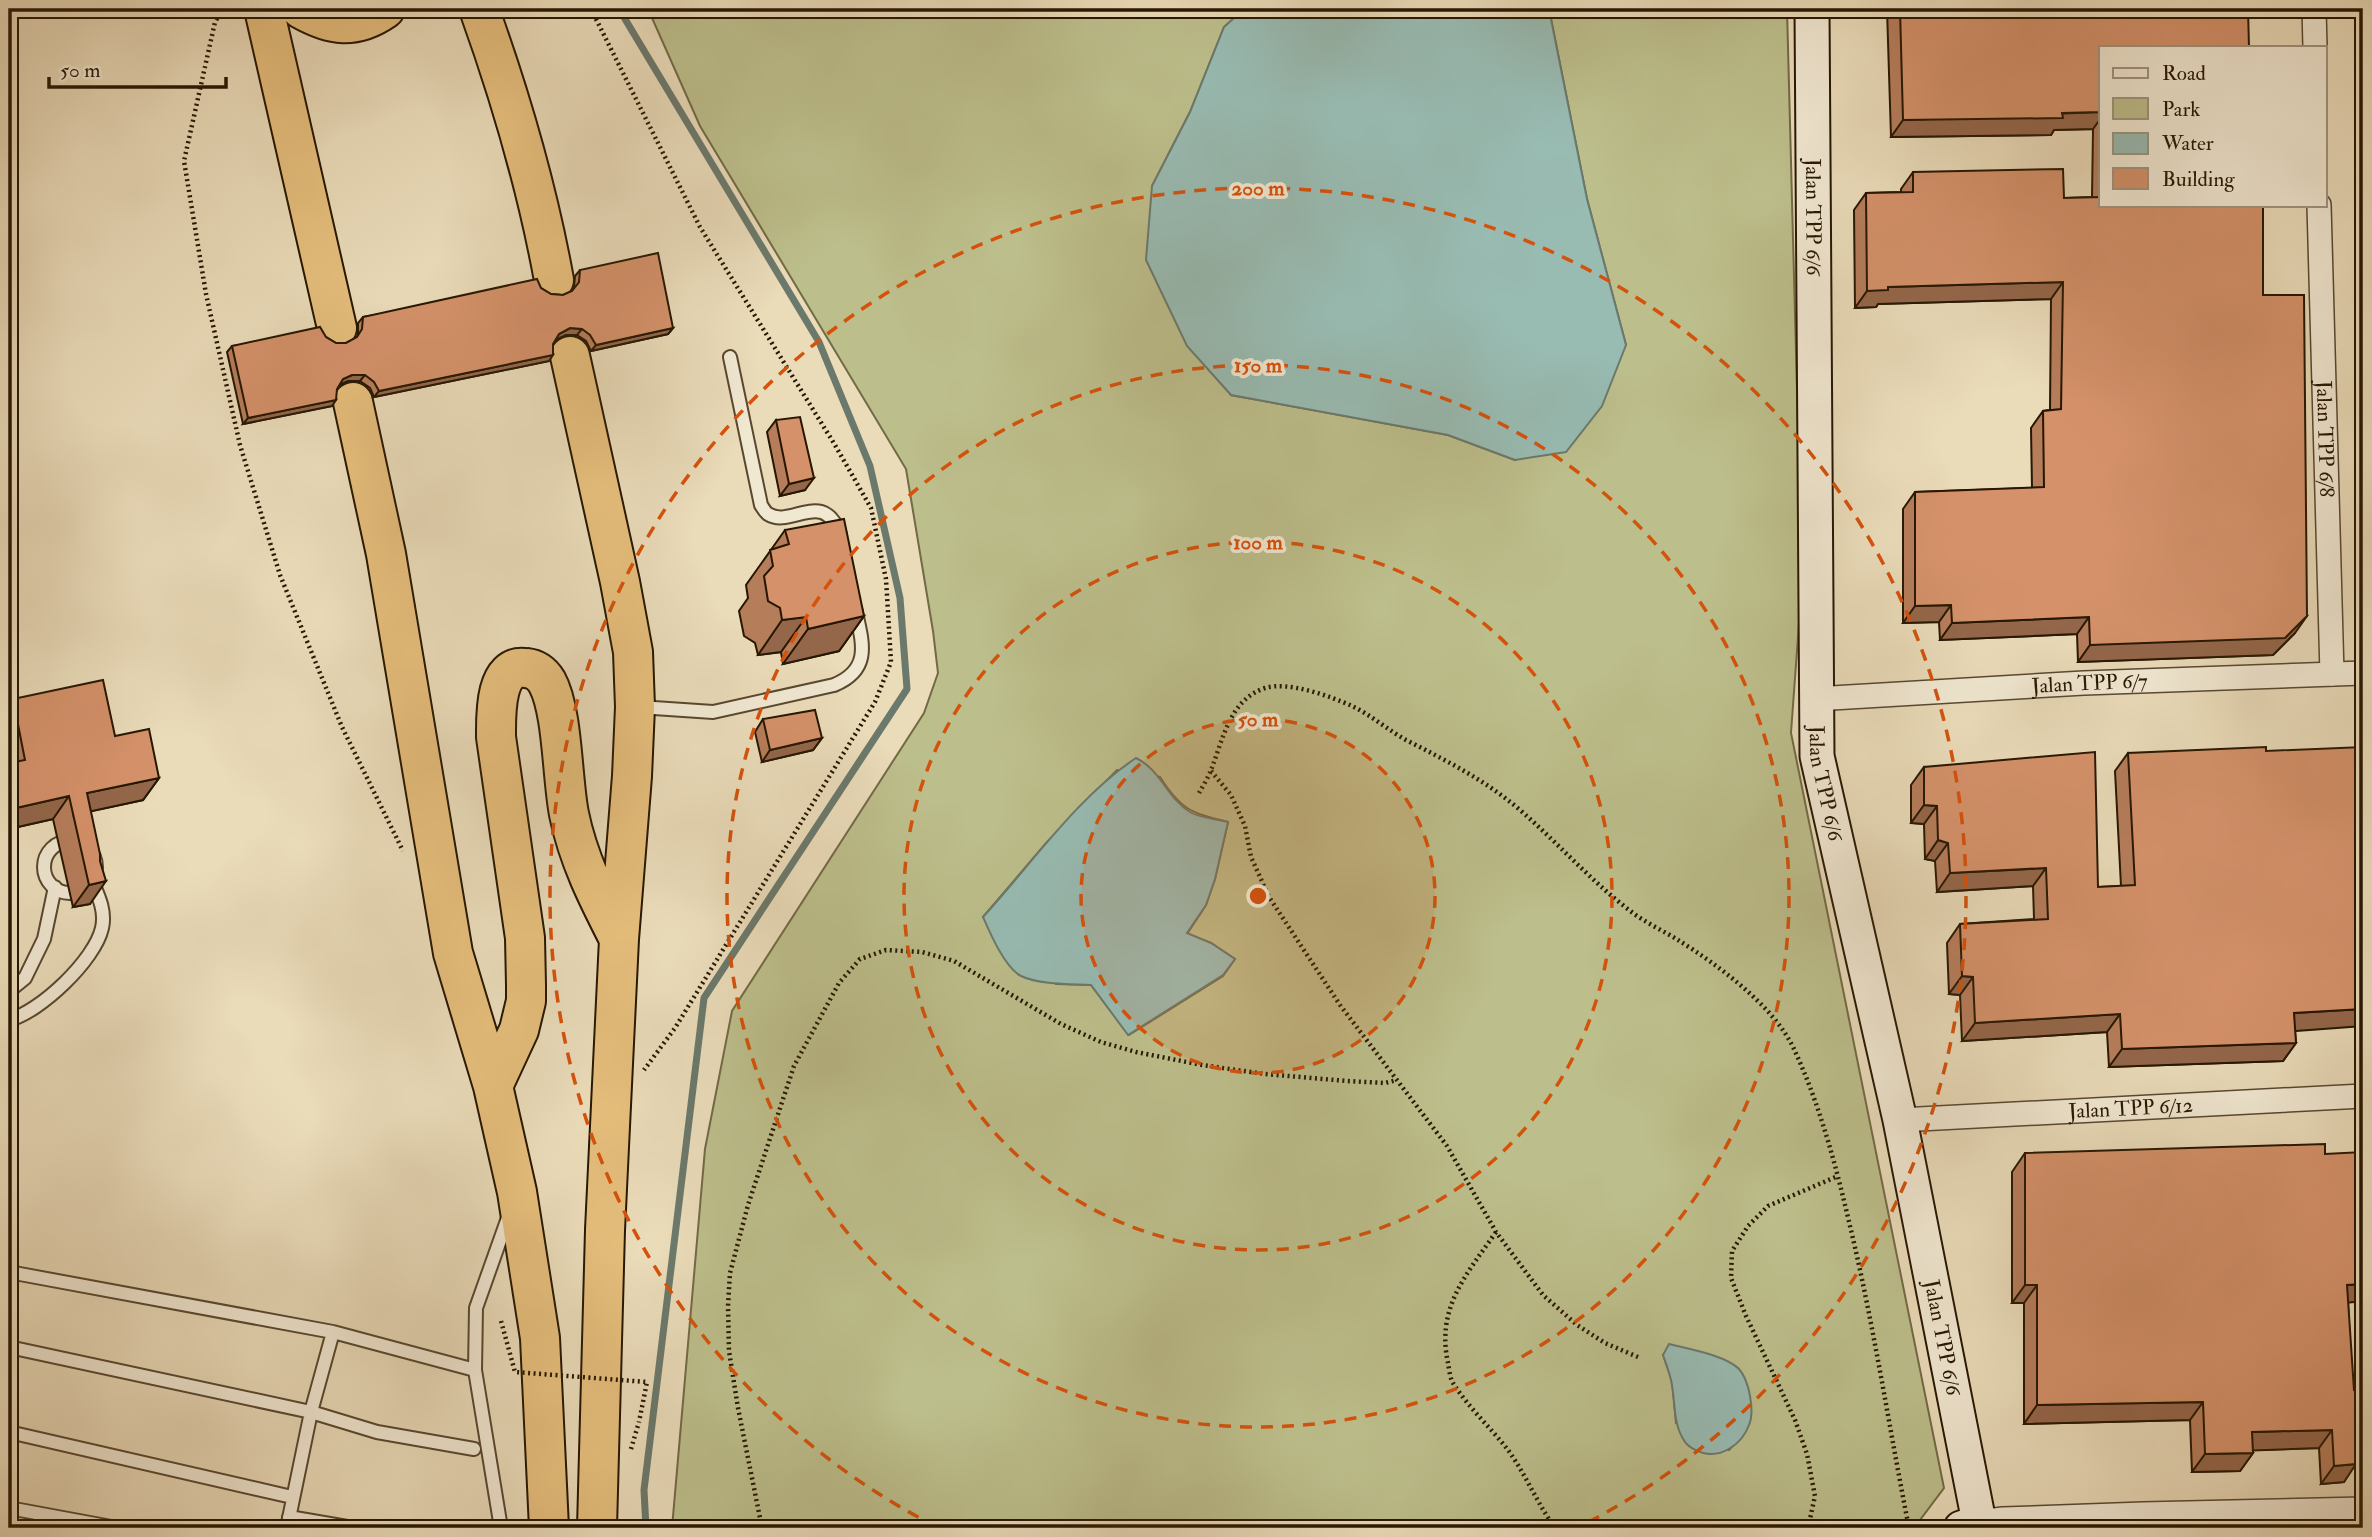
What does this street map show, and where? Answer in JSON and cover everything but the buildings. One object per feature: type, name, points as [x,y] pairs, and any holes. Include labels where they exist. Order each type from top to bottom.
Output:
[{"type":"highway","points":[[264,9],[337,328]]},
{"type":"highway","points":[[300,9],[322,21],[347,24],[372,18],[385,9]]},
{"type":"highway","points":[[479,9],[506,83],[534,185],[554,281]]},
{"type":"highway","points":[[570,356],[633,652],[635,707],[618,939],[604,1257],[597,1528]]},
{"type":"highway","points":[[353,402],[401,634],[453,953],[493,1086],[517,1192],[540,1338],[549,1528]]},
{"type":"highway","points":[[493,1086],[519,1030],[526,1001],[525,937],[496,737],[496,704],[502,685],[510,672],[522,667],[537,670],[547,682],[556,709],[569,813],[578,852],[618,939]]},
{"type":"street","name":"Jalan TPP 6/6","points":[[1812,9],[1817,756],[1900,1120],[1970,1525]]},
{"type":"street","points":[[2314,9],[2315,46]]},
{"type":"street","name":"Jalan TPP 6/8","points":[[2319,206],[2332,674]]},
{"type":"street","name":"Jalan TPP 6/7","points":[[1815,699],[2084,682],[2363,673]]},
{"type":"street","name":"Jalan TPP 6/12","points":[[1900,1120],[2363,1096]]},
{"type":"street","points":[[1970,1525],[2003,1519],[2363,1509]]},
{"type":"lane","points":[[730,357],[761,505],[769,514],[781,517],[816,511],[826,515],[836,523],[843,546]]},
{"type":"lane","points":[[635,707],[713,712],[834,685],[845,680],[860,664],[862,654],[863,643],[853,594]]},
{"type":"lane","points":[[9,1020],[43,1001],[71,976],[92,950],[103,928],[102,904],[92,881],[96,864],[89,849],[74,841],[66,841],[51,849],[45,874],[55,887],[62,891],[79,891],[92,881]]},
{"type":"lane","points":[[9,991],[26,978],[44,939],[55,887]]},
{"type":"lane","points":[[501,1528],[475,1370],[476,1308],[517,1192]]},
{"type":"lane","points":[[9,1272],[333,1332],[475,1370]]},
{"type":"lane","points":[[333,1332],[311,1412],[288,1523],[354,1528]]},
{"type":"lane","points":[[9,1347],[311,1412],[377,1432],[474,1449]]},
{"type":"lane","points":[[9,1432],[292,1497]]},
{"type":"lane","points":[[9,1508],[117,1528]]},
{"type":"path","points":[[223,9],[215,22],[184,161],[206,294],[240,444],[280,575],[342,727],[404,852]]},
{"type":"path","points":[[591,9],[700,227],[871,508],[886,579],[891,662],[875,702],[675,1028],[643,1072]]},
{"type":"path","points":[[1199,793],[1211,771],[1218,743],[1229,719],[1247,697],[1267,688],[1293,686],[1352,706],[1483,781],[1520,810],[1604,891],[1637,917],[1728,973],[1767,1011],[1792,1046],[1821,1120],[1838,1176],[1860,1269],[1909,1528]]},
{"type":"path","points":[[1211,771],[1231,795],[1245,826],[1251,857],[1269,897],[1340,1005],[1447,1146],[1496,1232],[1543,1295],[1605,1343],[1637,1357]]},
{"type":"path","points":[[762,1528],[729,1350],[730,1273],[748,1205],[794,1066],[838,983],[860,959],[886,950],[922,952],[954,961],[1061,1024],[1101,1042],[1136,1052],[1202,1065],[1303,1078],[1385,1083],[1397,1080]]},
{"type":"path","points":[[1808,1528],[1815,1496],[1807,1454],[1795,1420],[1731,1278],[1732,1251],[1748,1226],[1768,1206],[1838,1176]]},
{"type":"path","points":[[1496,1232],[1458,1289],[1444,1322],[1444,1345],[1452,1382],[1508,1451],[1555,1528]]},
{"type":"path","points":[[501,1321],[515,1372],[647,1382],[639,1423]]},
{"type":"green space","points":[[648,9],[1244,9],[1224,27],[1190,112],[1152,186],[1231,395],[1448,435],[1515,460],[1626,345],[1587,199],[1549,9],[1787,9],[1802,582],[1791,733],[1944,1488],[1914,1528],[672,1528],[705,1149],[732,1011],[924,713],[938,673],[906,469],[700,126]],"holes":[[[1117,770],[1160,777],[1174,797],[1188,808],[1228,822],[1206,905],[1187,934],[1211,943],[1235,959],[1223,976],[1129,1035],[1091,985],[1056,984],[983,917],[1047,842]],[[1700,1352],[1738,1368],[1750,1403],[1749,1420],[1745,1429],[1729,1450],[1676,1423],[1672,1381],[1663,1355]]]},
{"type":"water","points":[[1244,9],[1549,9],[1587,199],[1626,345],[1602,406],[1566,452],[1515,460],[1448,435],[1231,395],[1187,346],[1146,260],[1152,186],[1190,112],[1224,27]]},
{"type":"water","points":[[1136,758],[1152,770],[1175,799],[1190,812],[1228,822],[1206,905],[1187,933],[1211,943],[1235,959],[1223,975],[1128,1035],[1091,985],[1037,981],[1015,972],[999,950],[983,917],[1074,812]]},
{"type":"water","points":[[1669,1344],[1725,1360],[1743,1374],[1750,1396],[1751,1419],[1742,1438],[1730,1448],[1710,1454],[1696,1450],[1685,1442],[1678,1427],[1671,1380],[1663,1355]]},
{"type":"waterway","points":[[619,9],[819,342],[870,466],[900,598],[907,689],[704,998],[644,1490],[646,1528]]}]
